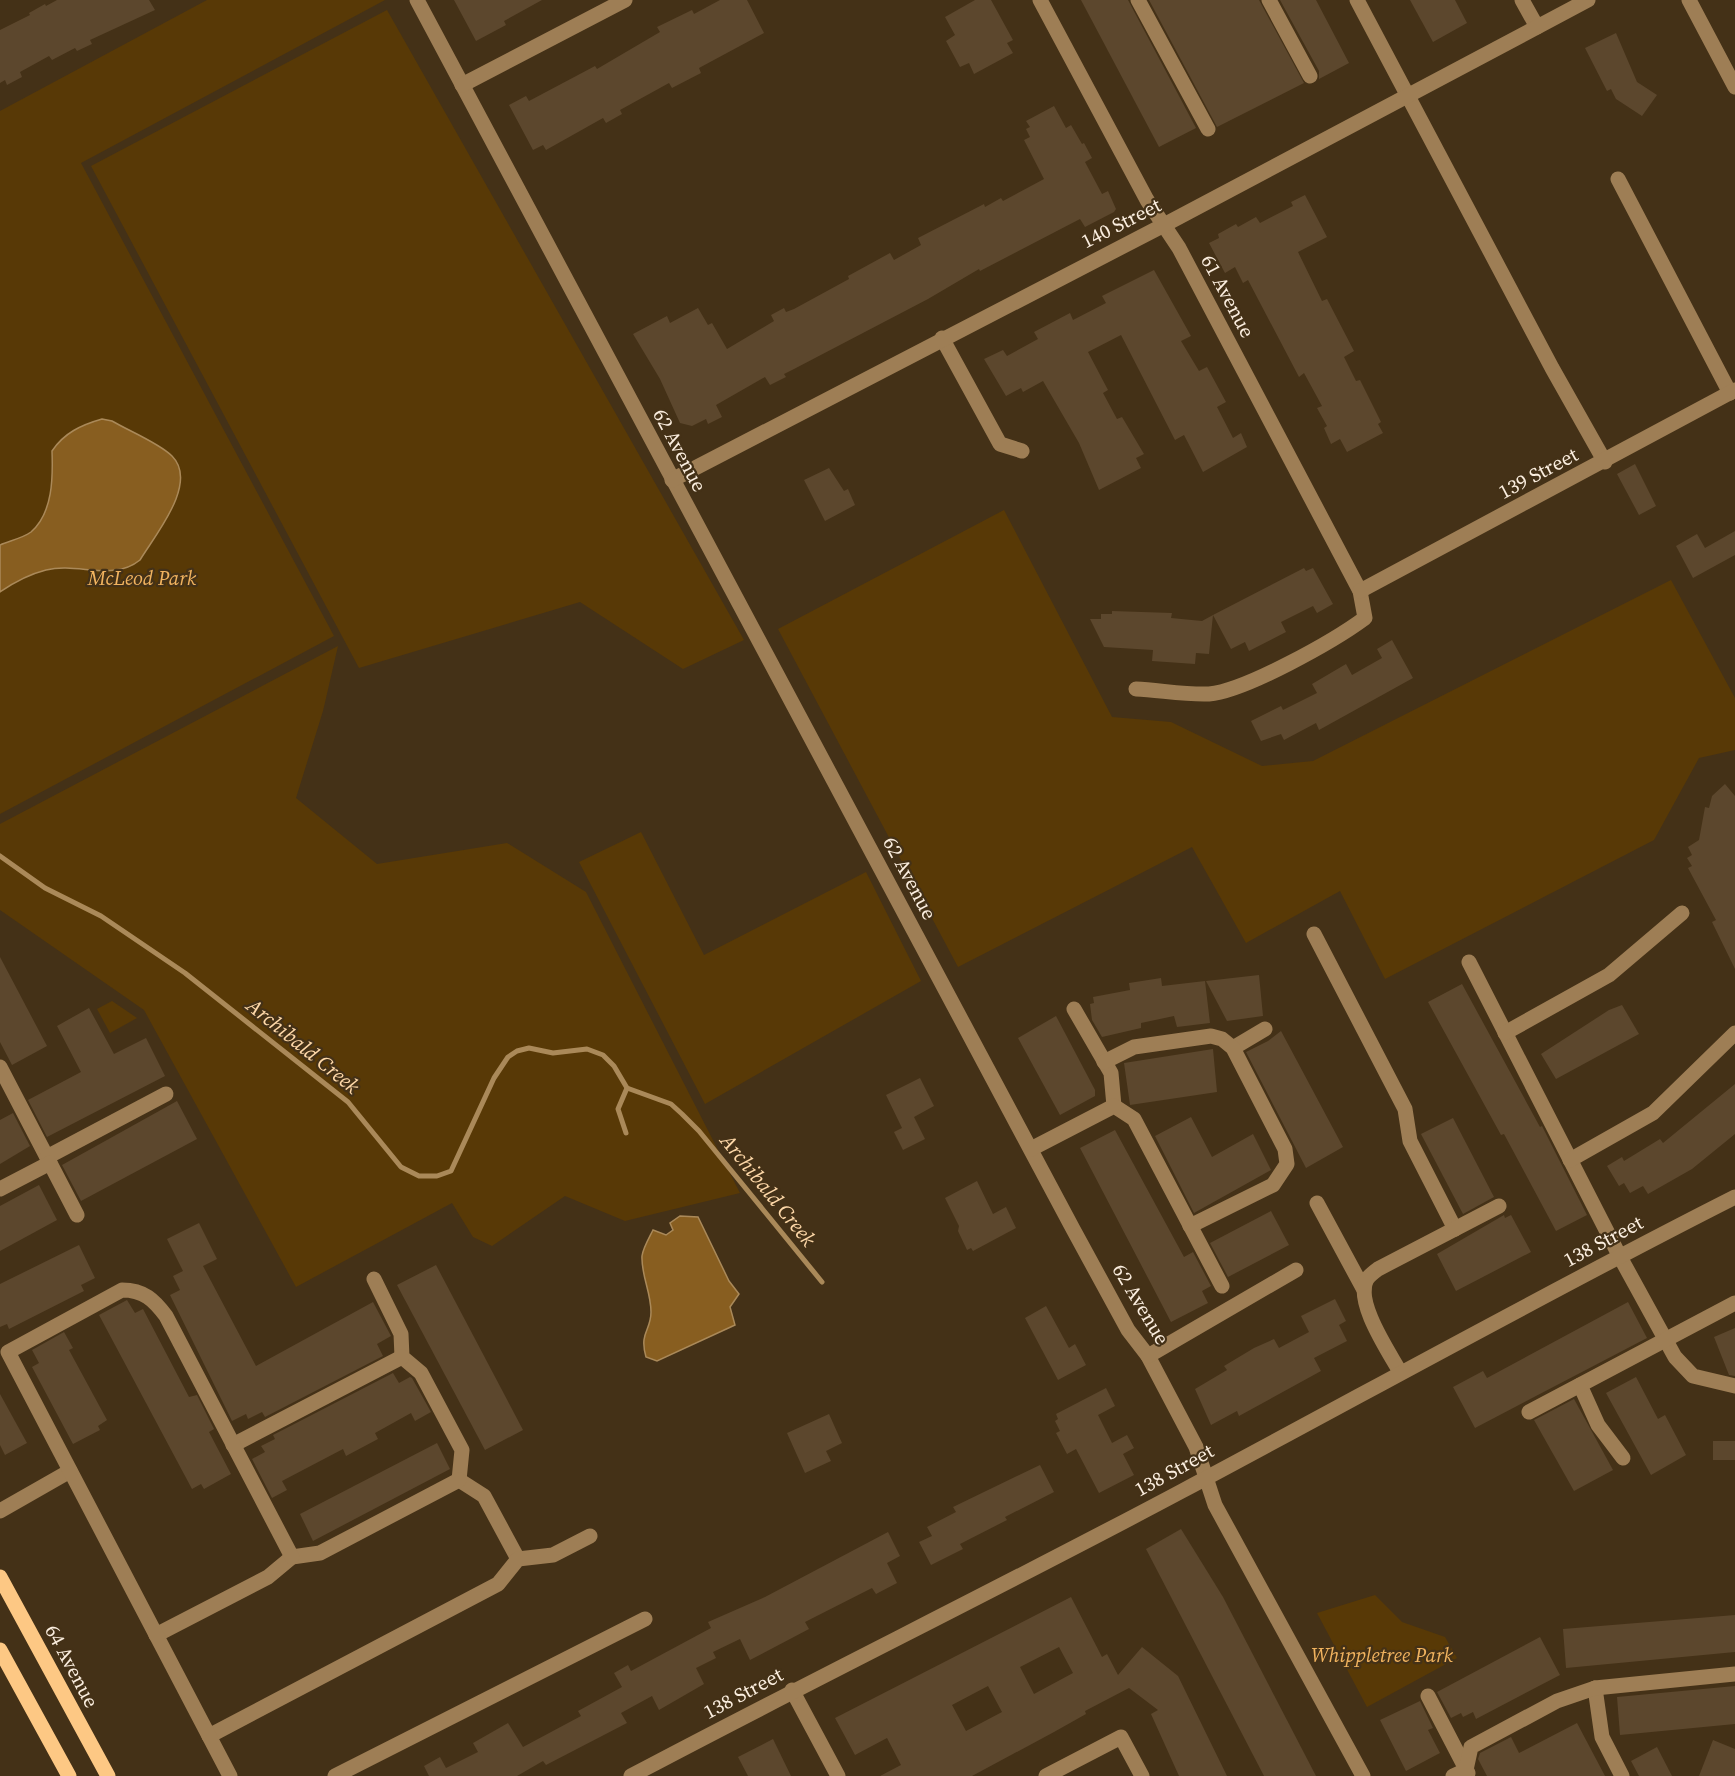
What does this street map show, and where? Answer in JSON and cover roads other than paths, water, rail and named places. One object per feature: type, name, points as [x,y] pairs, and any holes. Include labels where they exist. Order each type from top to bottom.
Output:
[{"type":"main road","name":"64 Avenue","points":[[0,1577],[108,1776]]},
{"type":"main road","points":[[0,1650],[69,1776]]},
{"type":"street","name":"62 Avenue","points":[[417,0],[1128,1330],[1148,1356],[1196,1447],[1215,1504],[1363,1776]]},
{"type":"street","points":[[462,85],[625,0]]},
{"type":"street","name":"61 Avenue","points":[[1040,0],[1147,200],[1179,248],[1360,591],[1365,618],[1346,632],[1239,687],[1209,694],[1136,688]]},
{"type":"street","points":[[1138,0],[1208,129]]},
{"type":"street","points":[[1269,0],[1310,76]]},
{"type":"street","points":[[1357,0],[1552,368],[1605,462]]},
{"type":"street","points":[[1522,0],[1537,27]]},
{"type":"street","name":"140 Street","points":[[672,480],[942,338],[1164,225],[1588,0]]},
{"type":"street","points":[[1689,0],[1735,87]]},
{"type":"street","points":[[1618,179],[1732,391]]},
{"type":"street","points":[[942,338],[1000,444],[1022,451]]},
{"type":"street","name":"139 Street","points":[[1360,591],[1605,462],[1732,391]]},
{"type":"street","points":[[1505,1033],[1609,975],[1682,913]]},
{"type":"street","points":[[1314,934],[1405,1109],[1410,1141],[1455,1229]]},
{"type":"street","points":[[1469,962],[1619,1255],[1684,1369],[1694,1376],[1735,1386]]},
{"type":"street","points":[[1074,1009],[1111,1073],[1114,1106]]},
{"type":"street","points":[[1233,1048],[1266,1029]]},
{"type":"street","points":[[1570,1160],[1653,1113],[1735,1033]]},
{"type":"street","points":[[1104,1062],[1134,1047],[1211,1036],[1222,1039],[1233,1048],[1285,1149],[1287,1164],[1273,1185],[1190,1226]]},
{"type":"street","points":[[0,1067],[77,1215]]},
{"type":"street","points":[[0,1189],[166,1094]]},
{"type":"street","points":[[1031,1149],[1114,1106]]},
{"type":"street","points":[[1114,1106],[1134,1119],[1222,1286]]},
{"type":"street","name":"138 Street","points":[[631,1776],[792,1690],[1206,1478],[1619,1255],[1735,1197]]},
{"type":"street","points":[[1317,1203],[1364,1290],[1369,1313],[1400,1372]]},
{"type":"street","points":[[1364,1290],[1367,1279],[1378,1269],[1499,1206]]},
{"type":"street","points":[[1148,1356],[1296,1270]]},
{"type":"street","points":[[374,1280],[401,1334],[402,1357],[422,1373],[462,1450],[459,1480]]},
{"type":"street","points":[[230,1776],[8,1352],[122,1290],[135,1290],[146,1294],[166,1316],[292,1557]]},
{"type":"street","points":[[1529,1412],[1735,1303]]},
{"type":"street","points":[[233,1445],[402,1357]]},
{"type":"street","points":[[1580,1385],[1598,1425],[1623,1458]]},
{"type":"street","points":[[0,1511],[70,1472]]},
{"type":"street","points":[[156,1635],[268,1577],[292,1557],[320,1553],[459,1480]]},
{"type":"street","points":[[459,1480],[484,1496],[518,1559]]},
{"type":"street","points":[[209,1736],[498,1584],[518,1559],[553,1555],[590,1536]]},
{"type":"street","points":[[335,1776],[645,1619]]},
{"type":"street","points":[[1463,1774],[1471,1747],[1557,1701],[1596,1688],[1735,1674]]},
{"type":"street","points":[[1596,1688],[1602,1737],[1622,1776]]},
{"type":"street","points":[[792,1690],[838,1776]]},
{"type":"street","points":[[1428,1696],[1463,1774]]},
{"type":"street","points":[[1046,1776],[1121,1737],[1142,1776]]},
{"type":"waterway","name":"Archibald Creek","points":[[0,856],[45,888],[101,916],[185,973],[348,1102],[401,1167],[419,1176],[437,1176],[451,1171],[494,1078],[508,1057],[517,1051],[529,1048],[553,1053],[587,1049],[603,1055],[614,1066],[627,1088],[671,1104],[699,1131],[822,1282]]},
{"type":"waterway","points":[[626,1133],[618,1109],[627,1088]]},
{"type":"park label","name":"McLeod Park","points":[[142,578]]},
{"type":"park label","name":"Whippletree Park","points":[[1382,1655]]}]
